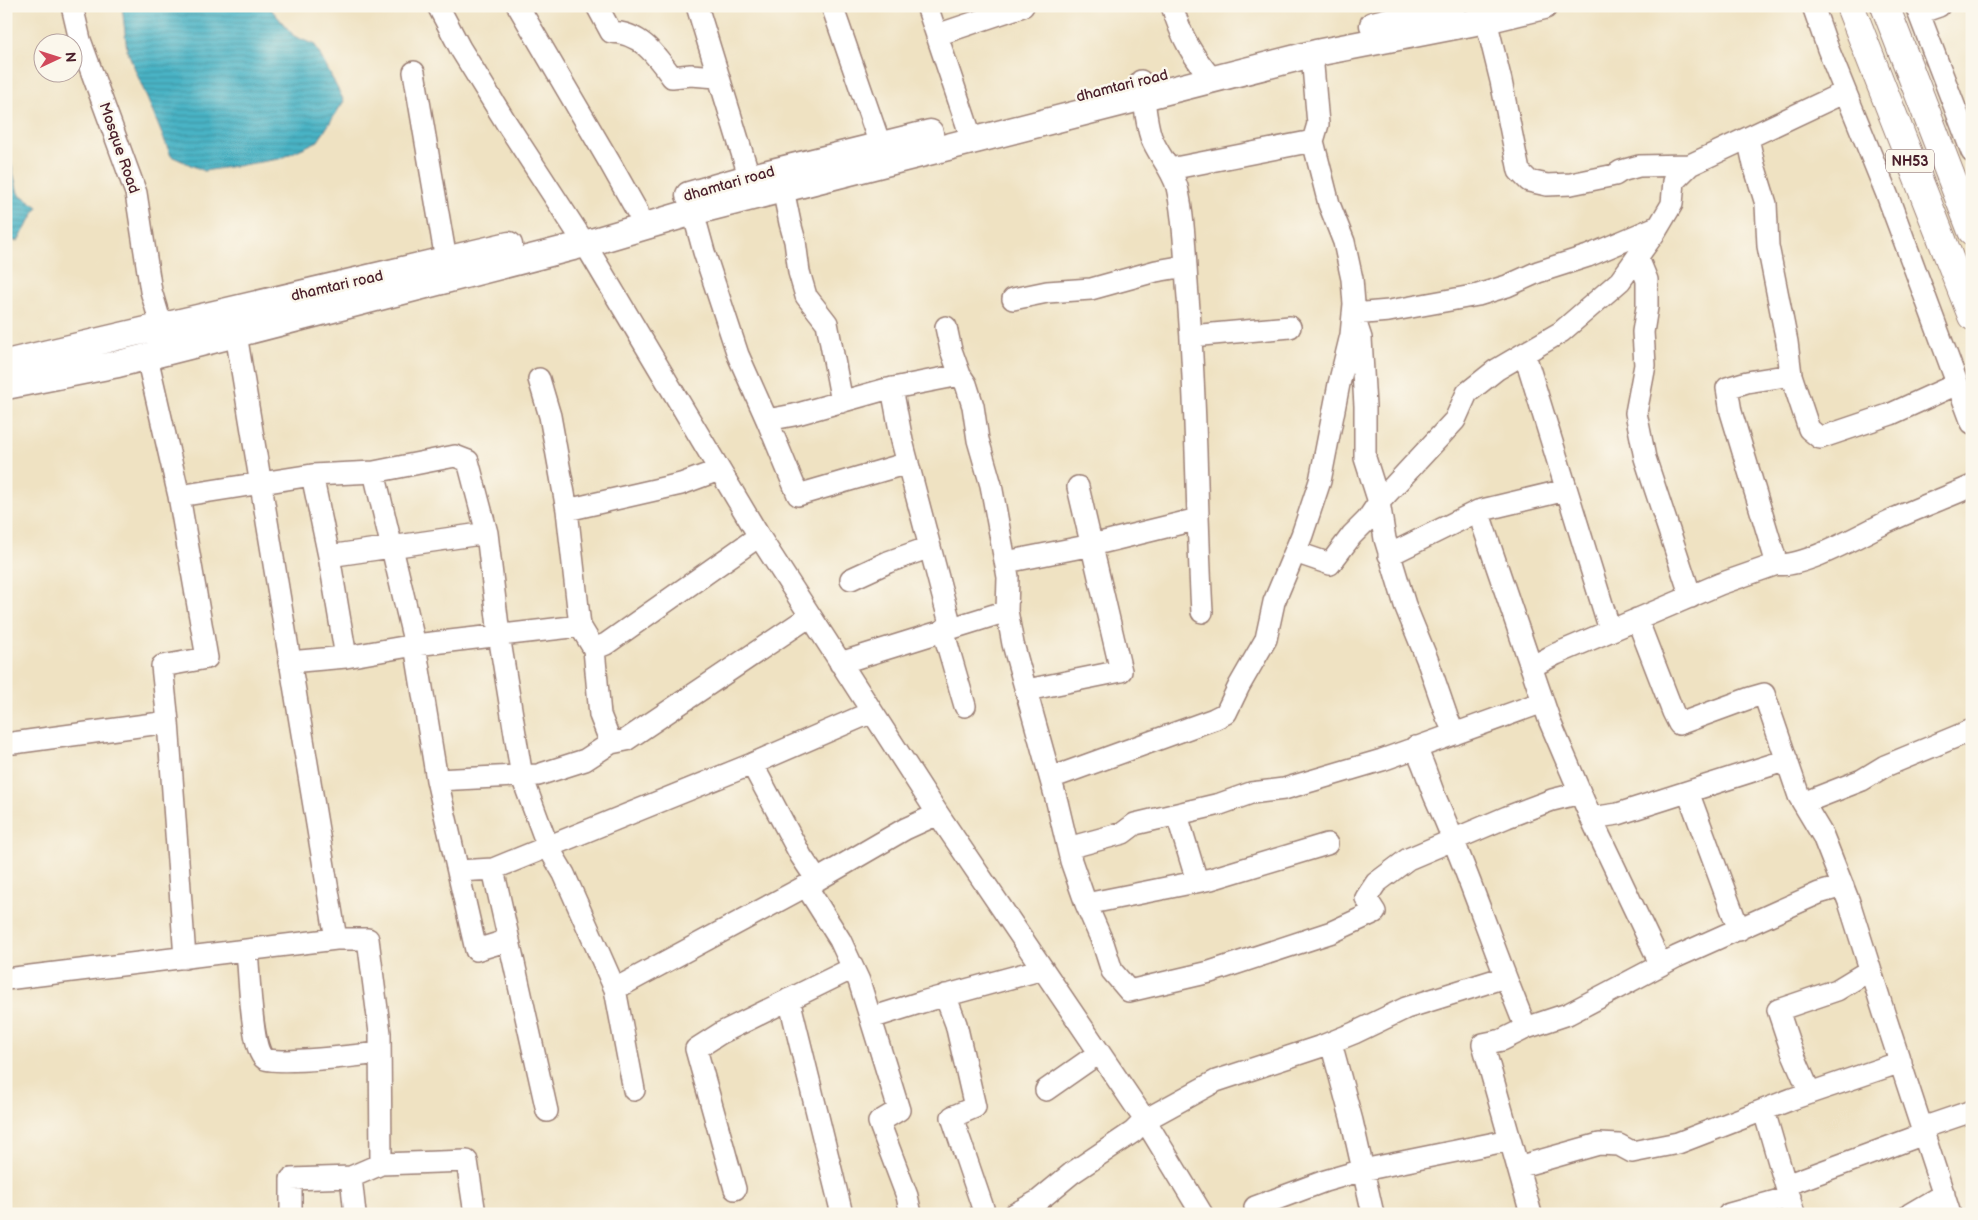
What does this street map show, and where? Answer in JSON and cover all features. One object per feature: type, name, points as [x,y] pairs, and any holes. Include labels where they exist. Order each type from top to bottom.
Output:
[{"type":"highway","name":"NH53","points":[[1850,6],[1972,316]]},
{"type":"highway","name":"NH53","points":[[1885,6],[1972,231]]},
{"type":"main road","points":[[6,386],[160,345],[236,334],[580,237],[693,212],[752,187],[783,189],[883,154],[1207,73],[1452,6]]},
{"type":"main road","points":[[1207,73],[1486,20],[1544,6]]},
{"type":"main road","name":"dhamtari road","points":[[6,363],[160,345],[446,260],[580,237],[636,211],[752,187],[883,154]]},
{"type":"street","name":"Mosque Road","points":[[72,6],[80,40],[136,193],[160,345],[179,496],[207,658],[162,666],[168,722]]},
{"type":"street","points":[[438,6],[460,48],[580,237],[759,536],[938,814],[1145,1120],[1202,1214]]},
{"type":"street","points":[[518,6],[610,162],[636,211]]},
{"type":"street","points":[[596,6],[611,32],[625,32],[652,50],[672,77],[691,75],[717,77]]},
{"type":"street","points":[[696,6],[752,187]]},
{"type":"street","points":[[832,6],[883,154]]},
{"type":"street","points":[[927,6],[970,133]]},
{"type":"street","points":[[937,35],[1023,6]]},
{"type":"street","points":[[1172,6],[1182,35],[1193,56],[1207,73]]},
{"type":"street","points":[[1813,6],[1845,92],[1888,197],[1972,423]]},
{"type":"street","points":[[1939,6],[1917,10],[1962,101],[1972,152]]},
{"type":"street","points":[[1486,20],[1501,80],[1519,171],[1529,181],[1547,185],[1571,184],[1615,175],[1621,171],[1639,166],[1690,165]]},
{"type":"street","points":[[1050,778],[1226,713],[1266,639],[1274,602],[1295,552],[1320,482],[1339,384],[1351,336],[1354,304],[1352,280],[1344,242],[1329,204],[1313,141],[1318,124],[1313,66],[1316,53]]},
{"type":"street","points":[[414,72],[446,260]]},
{"type":"street","points":[[1143,89],[1150,135],[1159,156],[1170,169],[1177,187],[1186,266],[1191,336],[1202,612]]},
{"type":"street","points":[[1295,552],[1330,564],[1379,502],[1455,420],[1467,393],[1496,370],[1561,332],[1620,281],[1638,258],[1672,204],[1674,180],[1690,165],[1845,92]]},
{"type":"street","points":[[1748,138],[1766,204],[1768,246],[1787,342],[1791,375],[1809,429],[1820,438],[1891,414],[1958,384]]},
{"type":"street","points":[[1170,169],[1313,141]]},
{"type":"street","points":[[783,189],[796,241],[799,272],[806,296],[827,323],[842,402]]},
{"type":"street","points":[[693,212],[706,261],[735,347],[798,495],[908,463]]},
{"type":"street","points":[[1353,314],[1389,311],[1478,295],[1507,286],[1538,272],[1588,256],[1659,226]]},
{"type":"street","points":[[1638,258],[1647,280],[1647,307],[1643,332],[1644,365],[1636,413],[1646,458],[1691,597]]},
{"type":"street","points":[[1013,299],[1047,292],[1091,289],[1156,271],[1186,266]]},
{"type":"street","points":[[1353,314],[1361,338],[1365,406],[1365,458],[1379,502],[1389,554],[1405,605],[1446,717],[1455,734]]},
{"type":"street","points":[[946,327],[951,350],[960,375],[966,384],[973,406],[978,440],[991,485],[1006,562],[1008,611],[1014,644],[1068,848],[1086,904],[1103,943],[1112,972],[1129,991],[1210,972],[1332,932],[1375,912],[1366,898],[1376,883],[1408,859],[1552,800],[1580,793]]},
{"type":"street","points":[[1191,336],[1290,327]]},
{"type":"street","points":[[236,334],[336,939]]},
{"type":"street","points":[[1525,354],[1610,630]]},
{"type":"street","points":[[767,420],[892,388],[960,375]]},
{"type":"street","points":[[1777,564],[1731,412],[1727,388],[1748,382],[1791,375]]},
{"type":"street","points":[[539,379],[550,416],[567,510],[580,626],[594,649],[600,715],[611,742]]},
{"type":"street","points":[[892,388],[965,706]]},
{"type":"street","points":[[179,496],[312,475],[374,472],[455,456],[468,461],[487,533],[499,635],[522,777],[548,847],[564,874],[614,989],[634,1090]]},
{"type":"street","points":[[567,510],[681,484],[719,470]]},
{"type":"street","points":[[374,472],[415,645],[437,780],[467,919],[476,950],[509,940]]},
{"type":"street","points":[[312,475],[346,657]]},
{"type":"street","points":[[1531,668],[1556,654],[1610,630],[1777,564],[1783,566],[1844,544],[1884,523],[1972,486]]},
{"type":"street","points":[[1027,690],[1121,671],[1078,487]]},
{"type":"street","points":[[1389,554],[1478,511],[1566,490]]},
{"type":"street","points":[[1478,511],[1543,702],[1591,818],[1662,964]]},
{"type":"street","points":[[1006,562],[1092,545],[1198,519]]},
{"type":"street","points":[[328,556],[487,533]]},
{"type":"street","points":[[594,649],[606,644],[759,536]]},
{"type":"street","points":[[851,579],[888,562],[930,548]]},
{"type":"street","points":[[840,663],[1008,611]]},
{"type":"street","points":[[437,780],[538,775],[585,760],[611,742],[626,740],[810,616]]},
{"type":"street","points":[[1637,619],[1672,712],[1679,724],[1764,694],[1799,796],[1823,836],[1843,886],[1947,1204],[1910,1214]]},
{"type":"street","points":[[289,662],[346,657],[415,645],[580,626]]},
{"type":"street","points":[[1068,848],[1123,833],[1135,824],[1220,804],[1251,793],[1284,789],[1382,760],[1543,702]]},
{"type":"street","points":[[458,871],[493,870],[752,764],[872,712]]},
{"type":"street","points":[[13,743],[168,722],[185,958]]},
{"type":"street","points":[[1803,803],[1862,780],[1885,766],[1972,730]]},
{"type":"street","points":[[1415,747],[1422,759],[1431,787],[1454,839],[1526,1028]]},
{"type":"street","points":[[1591,818],[1618,814],[1787,760]]},
{"type":"street","points":[[752,764],[801,856],[853,968],[871,1018],[899,1110],[879,1122],[907,1196],[911,1214]]},
{"type":"street","points":[[1688,792],[1739,930]]},
{"type":"street","points":[[614,989],[812,883],[861,853],[938,814]]},
{"type":"street","points":[[1177,815],[1197,881]]},
{"type":"street","points":[[1086,904],[1197,881],[1327,844]]},
{"type":"street","points":[[493,870],[547,1111]]},
{"type":"street","points":[[1531,1214],[1483,1044],[1502,1040],[1526,1028],[1568,1014],[1662,964],[1819,893],[1843,886]]},
{"type":"street","points":[[6,979],[336,939],[368,939],[380,1033],[381,1164]]},
{"type":"street","points":[[248,950],[255,1038],[260,1055],[266,1060],[283,1061],[380,1053]]},
{"type":"street","points":[[735,1189],[696,1049],[721,1033],[853,968]]},
{"type":"street","points":[[871,1018],[945,995],[1043,969]]},
{"type":"street","points":[[1810,1094],[1791,1049],[1778,1010],[1837,990],[1870,970]]},
{"type":"street","points":[[1015,1214],[1040,1207],[1072,1173],[1133,1132],[1145,1120],[1216,1081],[1331,1043],[1406,1008],[1505,977]]},
{"type":"street","points":[[945,995],[956,1024],[974,1107],[952,1117],[985,1214]]},
{"type":"street","points":[[788,999],[842,1214]]},
{"type":"street","points":[[1331,1043],[1373,1214]]},
{"type":"street","points":[[1046,1090],[1099,1053]]},
{"type":"street","points":[[1518,1167],[1599,1144],[1620,1145],[1632,1152],[1678,1143],[1901,1062]]},
{"type":"street","points":[[1764,1111],[1790,1199]]},
{"type":"street","points":[[1729,1214],[1790,1199],[1923,1131],[1972,1111]]},
{"type":"street","points":[[1255,1207],[1325,1181],[1363,1170],[1510,1140]]},
{"type":"street","points":[[291,1214],[291,1179],[351,1177],[381,1164],[467,1161],[475,1214]]},
{"type":"street","points":[[351,1177],[355,1214]]},
{"type":"water","points":[[122,6],[243,6],[270,8],[294,36],[315,45],[344,101],[318,141],[279,159],[204,171],[171,156],[127,50]]},
{"type":"water","points":[[6,142],[18,193],[38,207],[18,241],[6,241]]}]
